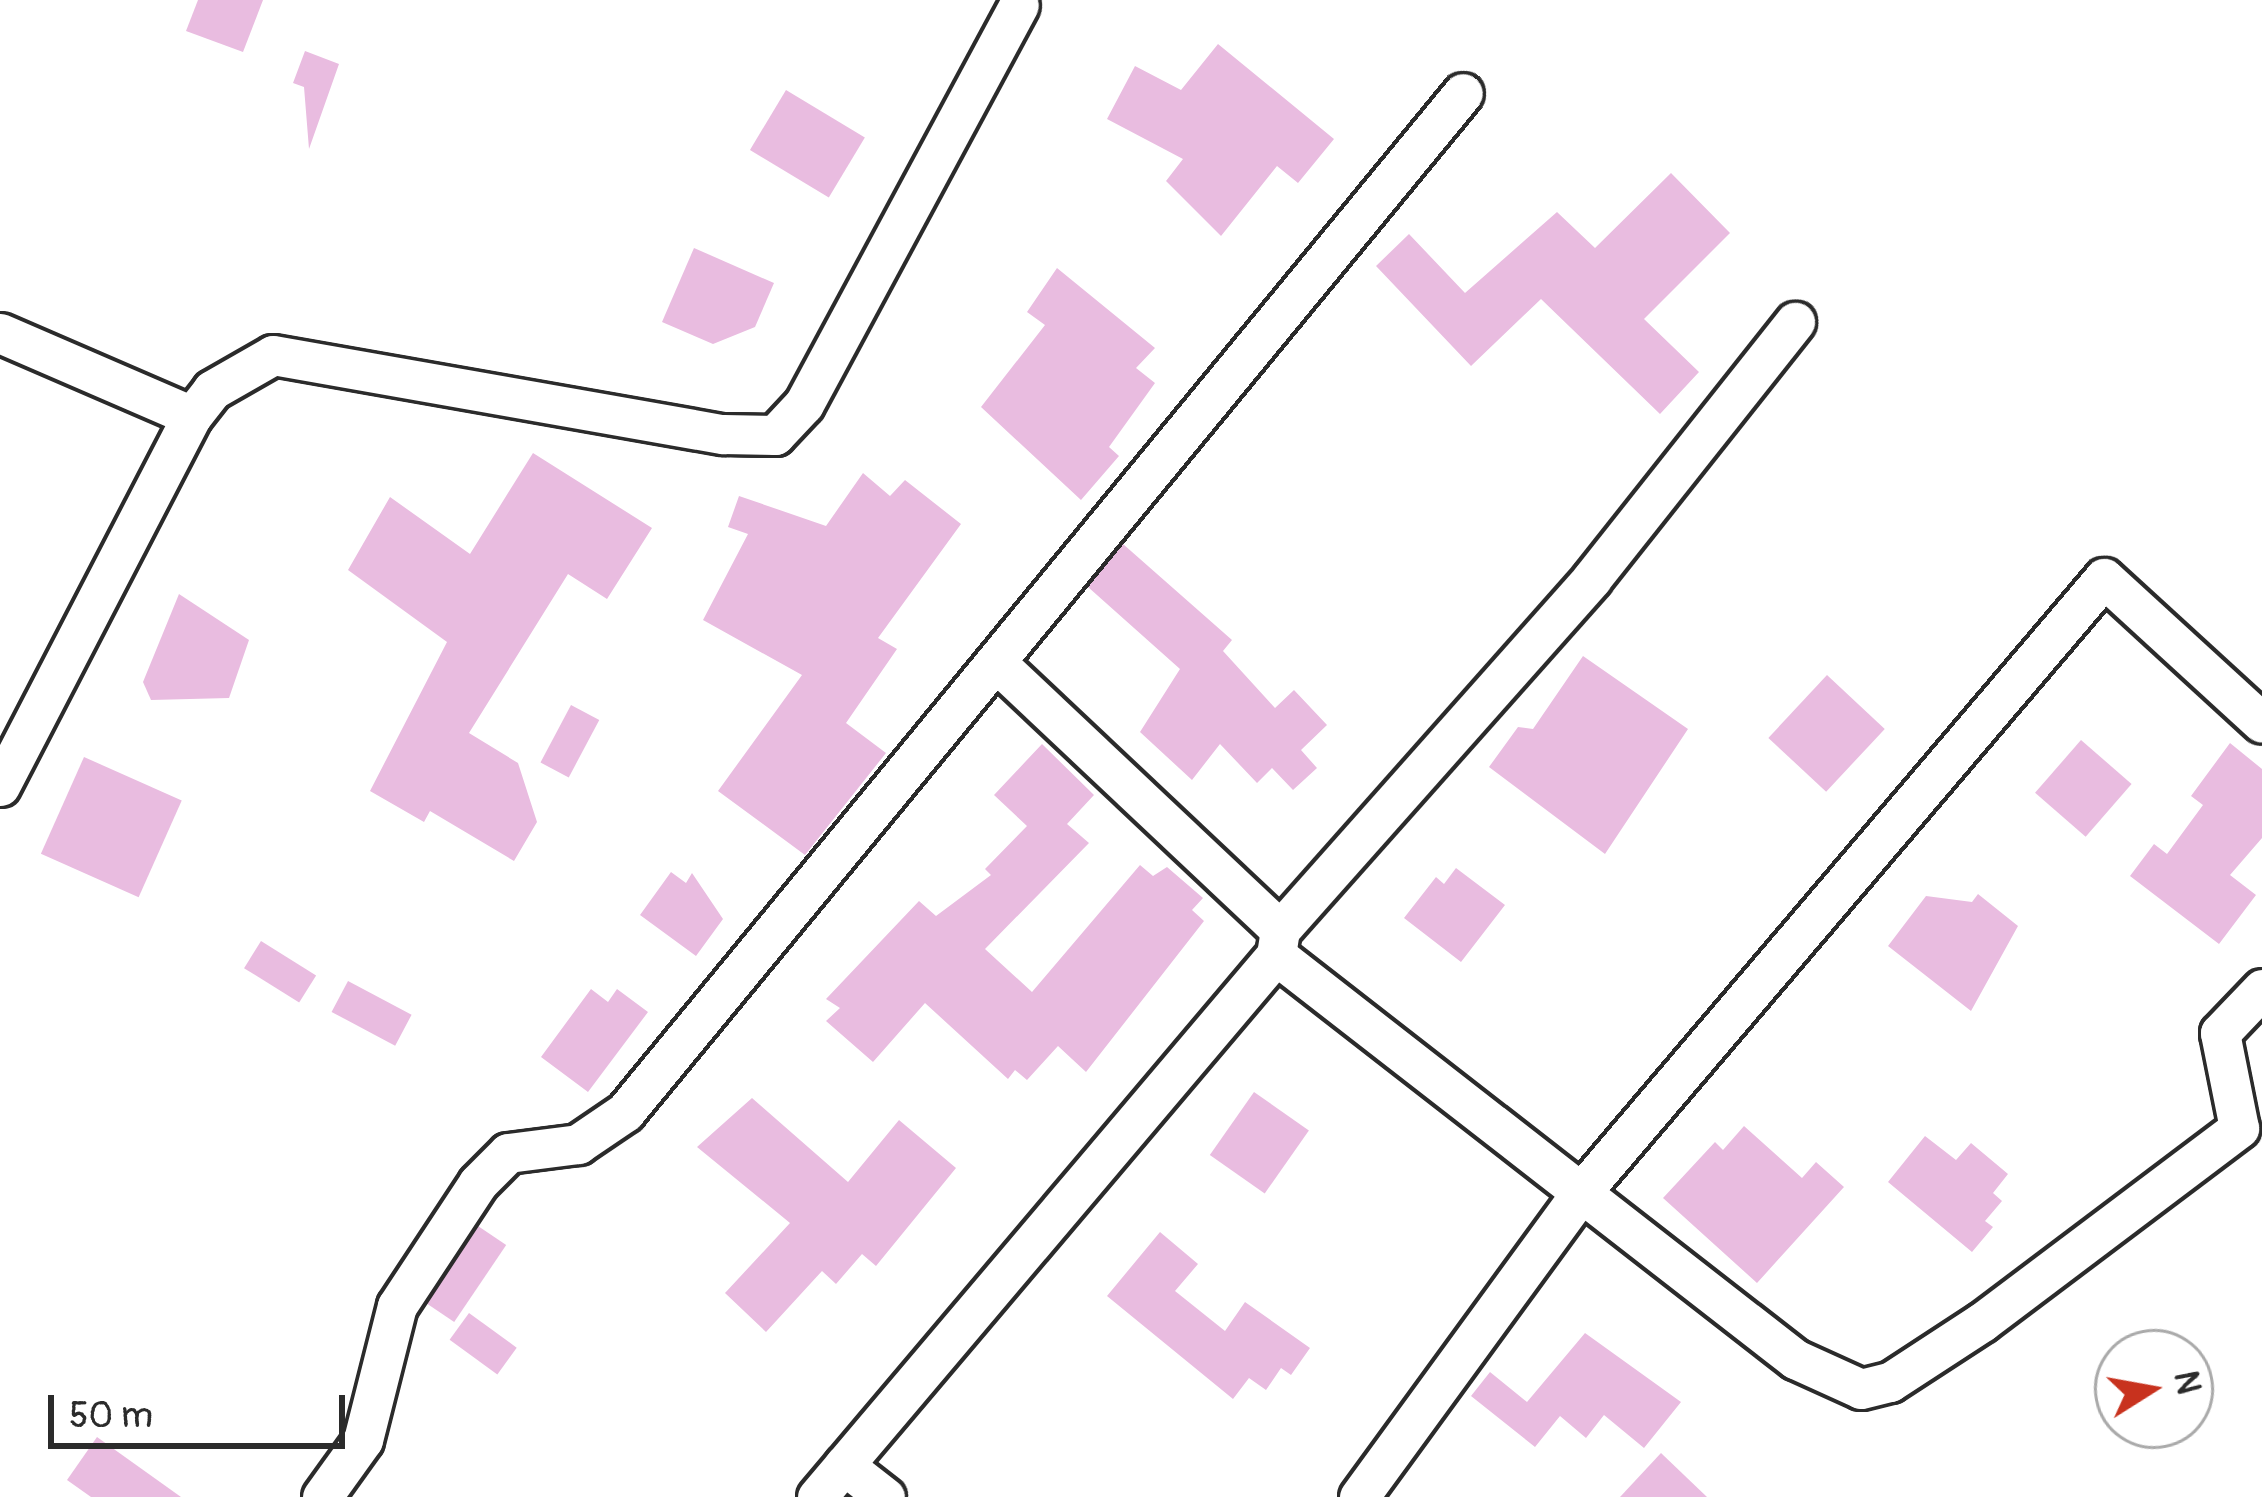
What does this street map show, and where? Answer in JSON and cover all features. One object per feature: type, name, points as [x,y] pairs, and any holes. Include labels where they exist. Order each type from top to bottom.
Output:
[{"type":"street","points":[[0,787],[192,416],[212,390],[273,355],[723,434],[775,435],[804,404],[1019,5]]},
{"type":"street","points":[[322,1497],[363,1440],[398,1306],[478,1183],[508,1153],[578,1144],[625,1112],[999,665],[1463,93]]},
{"type":"street","points":[[818,1497],[1278,942],[1474,719],[1795,322]]},
{"type":"street","points":[[0,333],[192,416]]},
{"type":"street","points":[[1360,1497],[1584,1189],[2104,578],[2262,723]]},
{"type":"street","points":[[999,665],[1278,942],[1813,1371],[1861,1389],[1890,1382],[2239,1128],[2220,1033],[2262,988]]},
{"type":"street","points":[[844,1466],[884,1497]]},
{"type":"building","points":[[198,0],[263,0],[243,52],[186,31]]},
{"type":"building","points":[[1218,44],[1334,139],[1298,183],[1277,166],[1221,236],[1166,181],[1183,159],[1107,119],[1135,66],[1181,90]]},
{"type":"building","points":[[305,51],[339,64],[309,149],[304,87],[293,83]]},
{"type":"building","points":[[786,90],[865,137],[829,197],[750,150]]},
{"type":"building","points":[[1671,173],[1730,233],[1644,319],[1699,372],[1660,414],[1541,299],[1471,366],[1376,266],[1409,234],[1465,293],[1557,212],[1595,248]]},
{"type":"building","points":[[694,248],[774,283],[755,327],[713,344],[662,322]]},
{"type":"building","points":[[1057,268],[1155,348],[1136,368],[1155,383],[1109,447],[1119,456],[1081,500],[981,407],[1045,325],[1027,312]]},
{"type":"building","points":[[533,453],[652,528],[607,599],[568,574],[469,733],[518,763],[537,822],[514,861],[430,811],[424,822],[370,791],[447,642],[348,570],[390,497],[470,554]]},
{"type":"building","points":[[863,473],[890,496],[905,480],[961,524],[878,638],[897,649],[846,723],[886,753],[805,855],[718,791],[802,675],[703,620],[748,534],[728,527],[739,496],[826,526]]},
{"type":"building","points":[[1123,544],[1232,640],[1223,651],[1275,708],[1294,690],[1327,725],[1301,750],[1317,768],[1293,790],[1272,768],[1257,783],[1220,744],[1192,780],[1140,732],[1180,669],[1088,587]]},
{"type":"building","points":[[179,594],[249,640],[229,698],[151,700],[143,682]]},
{"type":"building","points":[[1583,656],[1688,729],[1605,854],[1489,767],[1518,727],[1533,729]]},
{"type":"building","points":[[1827,675],[1885,729],[1826,792],[1768,738]]},
{"type":"building","points":[[571,705],[599,720],[569,777],[540,762]]},
{"type":"building","points":[[2081,740],[2132,784],[2086,837],[2035,793]]},
{"type":"building","points":[[2230,743],[2262,769],[2262,838],[2230,875],[2256,895],[2219,944],[2130,876],[2154,844],[2167,854],[2203,805],[2191,796]]},
{"type":"building","points":[[1042,744],[1094,795],[1067,824],[1089,843],[985,949],[1032,992],[1140,865],[1153,876],[1167,867],[1203,898],[1192,910],[1204,921],[1086,1072],[1058,1046],[1027,1080],[1015,1070],[1008,1079],[925,1003],[873,1062],[826,1021],[840,1008],[826,999],[919,901],[936,916],[991,875],[985,869],[1027,826],[994,795]]},
{"type":"building","points":[[84,757],[182,801],[139,897],[41,854]]},
{"type":"building","points":[[1456,868],[1505,905],[1461,962],[1404,918],[1436,877],[1444,884]]},
{"type":"building","points":[[671,872],[686,883],[692,873],[723,919],[696,956],[640,915]]},
{"type":"building","points":[[1978,894],[2018,926],[1971,1011],[1888,946],[1926,896],[1972,902]]},
{"type":"building","points":[[261,941],[316,975],[299,1003],[244,968]]},
{"type":"building","points":[[348,981],[412,1015],[395,1046],[332,1012]]},
{"type":"building","points":[[591,989],[608,1002],[617,989],[648,1012],[588,1092],[541,1057]]},
{"type":"building","points":[[1254,1092],[1309,1130],[1265,1194],[1210,1155]]},
{"type":"building","points":[[752,1098],[848,1182],[899,1120],[956,1168],[876,1266],[862,1254],[836,1284],[822,1271],[766,1332],[725,1293],[790,1223],[697,1147]]},
{"type":"building","points":[[1744,1126],[1802,1178],[1816,1162],[1844,1187],[1757,1283],[1663,1198],[1715,1142],[1723,1150]]},
{"type":"building","points":[[1925,1136],[1956,1160],[1971,1143],[2008,1174],[1993,1193],[2002,1201],[1985,1221],[1993,1227],[1972,1252],[1888,1182]]},
{"type":"building","points":[[478,1226],[506,1245],[454,1322],[426,1303]]},
{"type":"building","points":[[1160,1232],[1198,1264],[1175,1291],[1225,1331],[1245,1302],[1310,1348],[1291,1375],[1281,1368],[1266,1390],[1249,1378],[1233,1399],[1107,1296]]},
{"type":"building","points":[[469,1313],[517,1348],[497,1374],[450,1340]]},
{"type":"building","points":[[1585,1333],[1681,1402],[1644,1448],[1604,1415],[1586,1438],[1560,1416],[1535,1447],[1471,1396],[1490,1372],[1527,1402]]},
{"type":"building","points":[[97,1437],[181,1497],[91,1497],[67,1480]]},
{"type":"building","points":[[1661,1453],[1707,1497],[1620,1497]]}]
